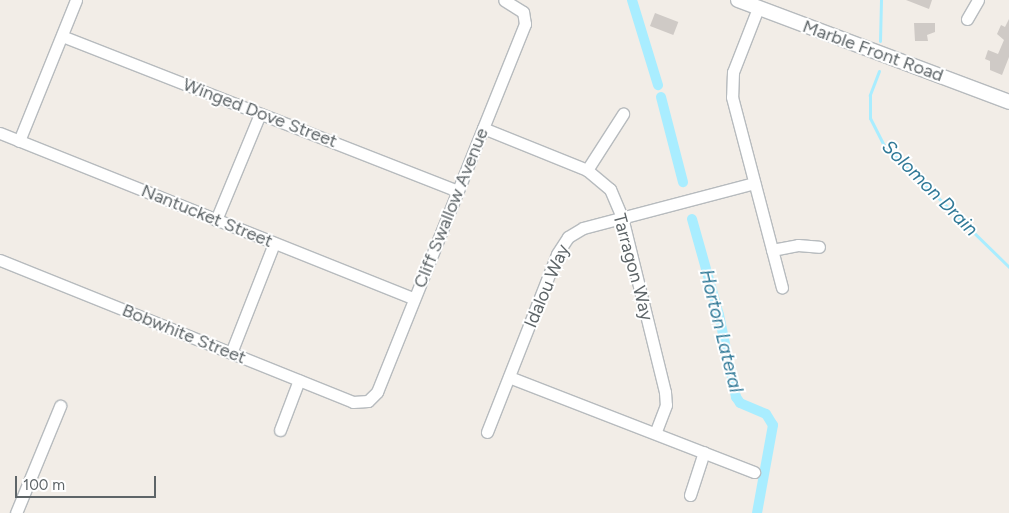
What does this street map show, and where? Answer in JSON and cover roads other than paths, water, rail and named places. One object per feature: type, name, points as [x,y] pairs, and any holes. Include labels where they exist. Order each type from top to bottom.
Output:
[{"type":"street","points":[[19,141],[76,0]]},
{"type":"street","name":"Cliff Swallow Avenue","points":[[368,401],[378,392],[525,24],[522,12],[504,0]]},
{"type":"street","name":"Marble Front Road","points":[[738,0],[1009,102]]},
{"type":"street","points":[[967,19],[978,0]]},
{"type":"street","points":[[758,8],[731,83],[754,183],[782,288]]},
{"type":"street","name":"Winged Dove Street","points":[[62,36],[457,191]]},
{"type":"street","points":[[216,220],[260,114]]},
{"type":"street","points":[[587,170],[623,114]]},
{"type":"street","name":"Tarragon Way","points":[[483,128],[587,170],[610,189],[622,217],[666,392],[666,405],[656,433]]},
{"type":"street","name":"Nantucket Street","points":[[0,133],[414,299]]},
{"type":"street","name":"Idalou Way","points":[[487,432],[557,254],[568,237],[583,228],[754,183]]},
{"type":"street","points":[[231,353],[274,243]]},
{"type":"street","points":[[772,250],[798,244],[819,247]]},
{"type":"street","name":"Bobwhite Street","points":[[0,260],[353,402],[368,401]]},
{"type":"street","points":[[509,377],[754,472]]},
{"type":"street","points":[[280,430],[299,380]]},
{"type":"street","points":[[16,513],[60,406]]},
{"type":"street","points":[[690,495],[704,452]]},
{"type":"waterway","name":"Horton Lateral","points":[[632,0],[658,85]]},
{"type":"waterway","name":"Solomon Drain","points":[[880,41],[881,0]]},
{"type":"waterway","name":"Solomon Drain","points":[[879,71],[870,95],[870,118],[884,145],[1009,267]]},
{"type":"waterway","name":"Horton Lateral","points":[[661,97],[683,182]]},
{"type":"waterway","name":"Horton Lateral","points":[[692,219],[719,315],[736,397],[740,403],[766,414],[773,425],[757,513]]}]
